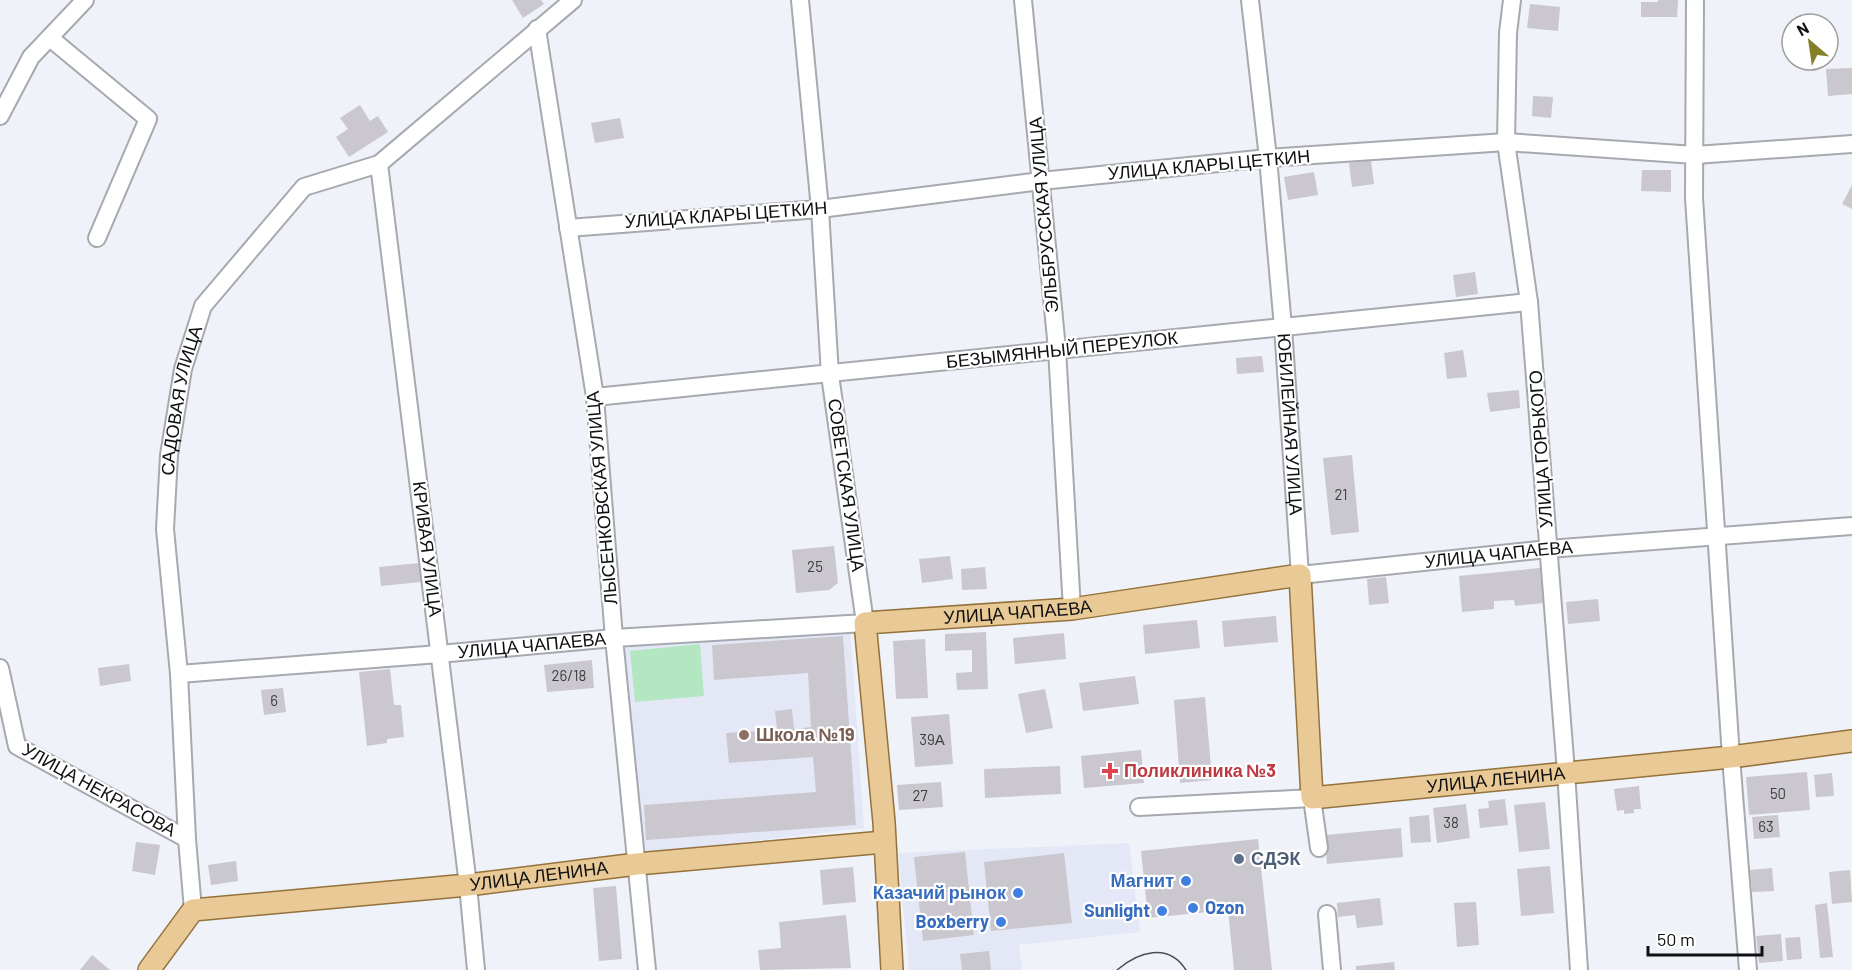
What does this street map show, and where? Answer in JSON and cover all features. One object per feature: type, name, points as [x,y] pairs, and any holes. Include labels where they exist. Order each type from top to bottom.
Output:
[{"type":"main road","name":"УЛИЦА ЧАПАЕВА","points":[[865,622],[1072,609],[1300,575]]},
{"type":"main road","name":"ЮБИЛЕЙНАЯ УЛИЦА","points":[[1300,575],[1312,798]]},
{"type":"main road","name":"СОВЕТСКАЯ УЛИЦА","points":[[865,622],[884,822],[892,970]]},
{"type":"main road","name":"УЛИЦА ЛЕНИНА","points":[[1312,798],[1731,757],[1852,741]]},
{"type":"main road","name":"УЛИЦА ЛЕНИНА","points":[[193,910],[468,885],[637,864],[884,843]]},
{"type":"main road","points":[[148,970],[193,910]]},
{"type":"street","points":[[0,116],[31,57],[85,0]]},
{"type":"street","name":"САДОВАЯ УЛИЦА","points":[[193,910],[179,674],[165,529],[169,455],[183,369],[203,306],[304,187],[379,164],[573,0]]},
{"type":"street","name":"СОВЕТСКАЯ УЛИЦА","points":[[800,0],[820,209],[830,375],[865,622]]},
{"type":"street","name":"ЭЛЬБРУССКАЯ УЛИЦА","points":[[1023,0],[1056,349],[1072,609]]},
{"type":"street","name":"ЮБИЛЕЙНАЯ УЛИЦА","points":[[1250,0],[1268,158],[1283,327],[1300,575]]},
{"type":"street","name":"УЛИЦА ГОРЬКОГО","points":[[1512,0],[1508,33],[1506,142],[1529,302],[1566,772],[1579,970]]},
{"type":"street","points":[[1695,0],[1694,198],[1731,757],[1748,970]]},
{"type":"street","name":"ЛЫСЕНКОВСКАЯ УЛИЦА","points":[[537,29],[595,397],[614,638],[647,970]]},
{"type":"street","points":[[50,38],[148,119],[97,238]]},
{"type":"street","name":"УЛИЦА КЛАРЫ ЦЕТКИН","points":[[568,228],[820,209],[1041,181],[1268,158],[1506,142],[1695,156],[1852,144]]},
{"type":"street","name":"КРИВАЯ УЛИЦА","points":[[379,164],[468,885],[476,970]]},
{"type":"street","name":"БЕЗЫМЯННЫЙ ПЕРЕУЛОК","points":[[595,397],[830,375],[1056,349],[1529,302]]},
{"type":"street","name":"УЛИЦА ЧАПАЕВА","points":[[1300,575],[1548,549],[1852,526]]},
{"type":"street","name":"УЛИЦА ЧАПАЕВА","points":[[179,674],[614,638],[865,622]]},
{"type":"street","name":"УЛИЦА НЕКРАСОВА","points":[[0,668],[17,746],[187,839]]},
{"type":"street","name":"ЮБИЛЕЙНАЯ УЛИЦА","points":[[1312,798],[1319,848]]},
{"type":"street","name":"УЛИЦА ЛЕНИНА","points":[[1139,807],[1312,798]]},
{"type":"street","points":[[1327,914],[1332,970]]},
{"type":"shaded area","name":"Школа №19","points":[[850,627],[864,828],[644,854],[619,642]]},
{"type":"shaded area","name":"Казачий рынок","points":[[1129,843],[1140,932],[1019,945],[1022,970],[909,970],[898,853]]},
{"type":"green space","points":[[700,644],[704,696],[635,702],[630,651]]},
{"type":"building","points":[[512,0],[541,0],[544,4],[523,18]]},
{"type":"building","points":[[1658,0],[1678,0],[1677,17],[1641,17],[1641,2],[1658,2]]},
{"type":"building","points":[[1530,4],[1560,7],[1558,31],[1527,28]]},
{"type":"building","points":[[1840,68],[1852,68],[1852,94],[1828,96],[1826,72],[1840,72]]},
{"type":"building","points":[[1533,96],[1553,97],[1551,118],[1532,116]]},
{"type":"building","points":[[360,105],[370,121],[378,116],[388,132],[349,157],[336,137],[348,129],[340,118]]},
{"type":"building","points":[[620,118],[624,138],[595,143],[591,123]]},
{"type":"building","points":[[1371,160],[1374,184],[1352,187],[1349,163]]},
{"type":"building","points":[[1642,170],[1671,170],[1671,192],[1641,191]]},
{"type":"building","points":[[1314,172],[1318,195],[1288,200],[1284,177]]},
{"type":"building","points":[[1852,185],[1852,209],[1842,204]]},
{"type":"building","points":[[1475,272],[1478,294],[1456,297],[1453,275]]},
{"type":"building","points":[[1463,350],[1467,377],[1447,379],[1444,353]]},
{"type":"building","points":[[1262,356],[1264,372],[1237,374],[1236,358]]},
{"type":"building","points":[[1519,390],[1520,408],[1490,412],[1487,393]]},
{"type":"building","points":[[1352,455],[1359,532],[1331,535],[1323,458]]},
{"type":"building","points":[[834,546],[838,583],[829,590],[796,593],[792,550]]},
{"type":"building","points":[[950,556],[953,579],[922,583],[919,559]]},
{"type":"building","points":[[419,563],[421,582],[381,586],[379,567]]},
{"type":"building","points":[[985,567],[987,589],[962,590],[961,569]]},
{"type":"building","points":[[1540,568],[1544,603],[1515,606],[1514,600],[1494,601],[1494,609],[1462,612],[1459,576]]},
{"type":"building","points":[[1386,577],[1389,603],[1369,605],[1367,579]]},
{"type":"building","points":[[1598,599],[1600,621],[1568,624],[1566,602]]},
{"type":"building","points":[[1276,616],[1278,642],[1224,647],[1222,621]]},
{"type":"building","points":[[1197,620],[1200,648],[1145,654],[1143,625]]},
{"type":"building","points":[[986,632],[988,689],[957,690],[956,673],[972,672],[972,650],[945,651],[945,634]]},
{"type":"building","points":[[1064,633],[1066,659],[1015,664],[1013,638]]},
{"type":"building","points":[[843,636],[856,825],[646,840],[644,805],[816,792],[813,757],[729,763],[726,733],[777,730],[775,711],[792,709],[794,729],[811,727],[808,673],[714,680],[712,645]]},
{"type":"building","points":[[925,639],[928,698],[896,699],[893,641]]},
{"type":"building","points":[[592,660],[594,688],[547,692],[544,665]]},
{"type":"building","points":[[129,664],[131,681],[100,686],[98,668]]},
{"type":"building","points":[[390,669],[394,705],[401,705],[404,737],[387,739],[387,743],[367,746],[359,672]]},
{"type":"building","points":[[1135,676],[1139,704],[1083,711],[1079,683]]},
{"type":"building","points":[[283,688],[286,712],[264,715],[261,690]]},
{"type":"building","points":[[1045,689],[1053,728],[1026,733],[1018,694]]},
{"type":"building","points":[[1205,697],[1212,780],[1180,783],[1174,700]]},
{"type":"building","points":[[949,714],[953,764],[915,767],[911,717]]},
{"type":"building","points":[[1141,750],[1144,783],[1084,788],[1081,756]]},
{"type":"building","points":[[1060,766],[1061,794],[985,798],[984,769]]},
{"type":"building","points":[[1807,772],[1810,810],[1749,815],[1746,777]]},
{"type":"building","points":[[1832,773],[1834,796],[1816,797],[1814,775]]},
{"type":"building","points":[[941,782],[943,807],[899,810],[897,785]]},
{"type":"building","points":[[1639,786],[1641,809],[1634,809],[1634,813],[1624,814],[1624,810],[1617,811],[1614,789]]},
{"type":"building","points":[[1505,799],[1508,825],[1480,828],[1478,809],[1489,808],[1488,801]]},
{"type":"building","points":[[1545,802],[1550,849],[1519,852],[1514,805]]},
{"type":"building","points":[[1466,804],[1470,838],[1437,843],[1433,808]]},
{"type":"building","points":[[1429,815],[1431,842],[1411,843],[1409,817]]},
{"type":"building","points":[[1778,815],[1780,837],[1754,839],[1752,817]]},
{"type":"building","points":[[1401,828],[1403,857],[1327,864],[1325,835]]},
{"type":"building","points":[[1258,839],[1272,970],[1234,970],[1228,910],[1148,918],[1141,851]]},
{"type":"building","points":[[136,842],[160,845],[155,875],[132,871]]},
{"type":"building","points":[[965,852],[974,935],[923,941],[914,857]]},
{"type":"building","points":[[1064,853],[1072,923],[991,931],[984,862]]},
{"type":"building","points":[[236,861],[238,881],[211,885],[208,865]]},
{"type":"building","points":[[1550,866],[1554,913],[1521,916],[1517,869]]},
{"type":"building","points":[[853,867],[856,902],[823,905],[820,870]]},
{"type":"building","points":[[1772,868],[1774,891],[1752,892],[1750,870]]},
{"type":"building","points":[[1850,870],[1852,902],[1832,904],[1829,872]]},
{"type":"building","points":[[616,886],[622,959],[599,961],[593,888]]},
{"type":"building","points":[[1380,898],[1383,925],[1357,928],[1355,915],[1338,917],[1337,903]]},
{"type":"building","points":[[1476,902],[1479,945],[1457,947],[1454,903]]},
{"type":"building","points":[[1827,903],[1833,957],[1820,958],[1815,905]]},
{"type":"building","points":[[846,915],[851,968],[760,970],[758,950],[781,948],[779,922]]},
{"type":"building","points":[[1781,934],[1783,961],[1759,963],[1756,936]]},
{"type":"building","points":[[1800,937],[1802,959],[1787,960],[1785,938]]},
{"type":"building","points":[[989,951],[991,970],[962,970],[960,954]]},
{"type":"building","points":[[92,955],[110,970],[80,970]]},
{"type":"building","points":[[1394,962],[1395,970],[1356,970],[1356,966]]},
{"type":"tram line","points":[[1117,970],[1134,958],[1153,953],[1171,956],[1179,961],[1186,970]]},
{"type":"place","name":"Школа №19","points":[[744,735]]},
{"type":"place","name":"Поликлиника №3","points":[[1110,771]]},
{"type":"place","name":"СДЭК","points":[[1239,859]]},
{"type":"place","name":"Магнит","points":[[1186,881]]},
{"type":"place","name":"Казачий рынок","points":[[1018,893]]},
{"type":"place","name":"Ozon","points":[[1193,908]]},
{"type":"place","name":"Sunlight","points":[[1162,911]]},
{"type":"place","name":"Boxberry","points":[[1001,922]]}]
